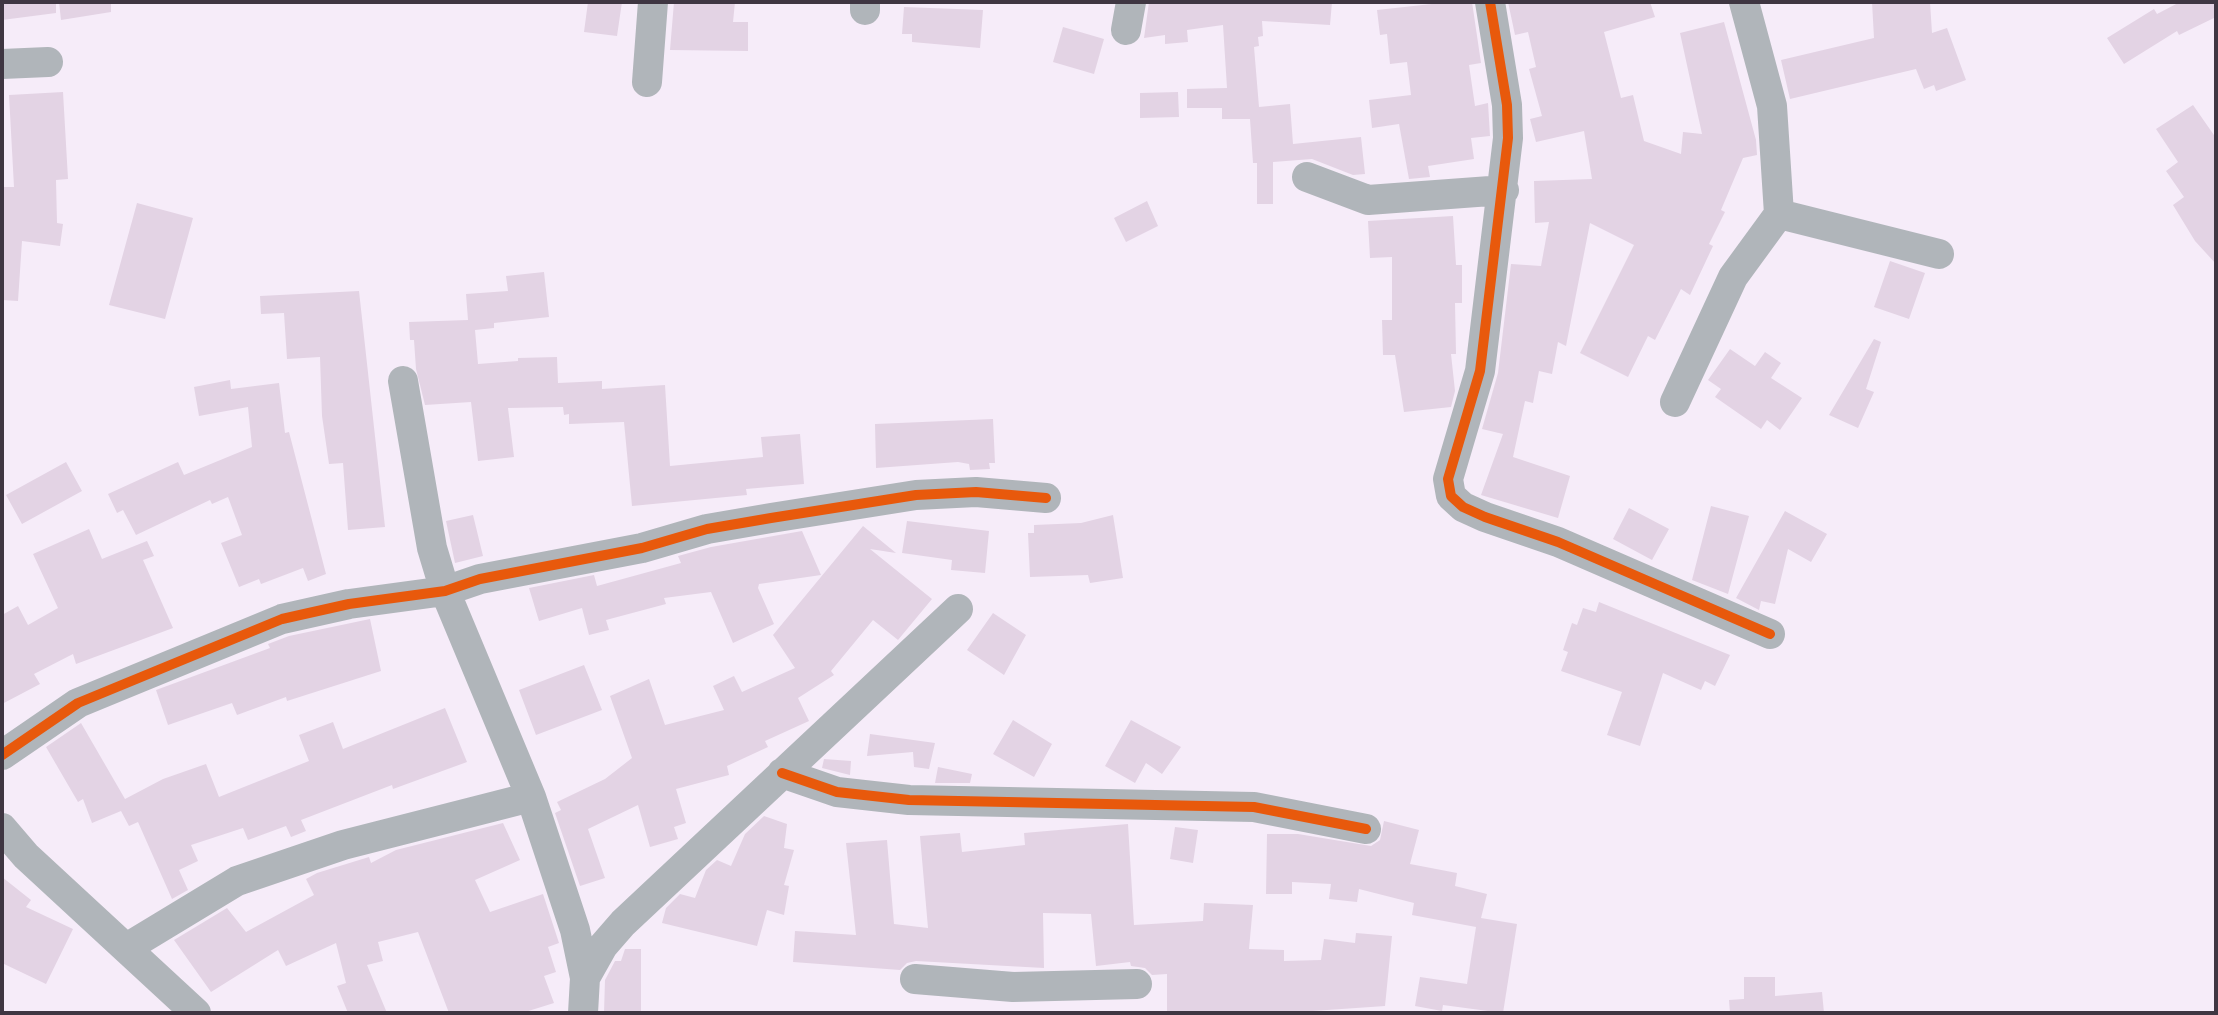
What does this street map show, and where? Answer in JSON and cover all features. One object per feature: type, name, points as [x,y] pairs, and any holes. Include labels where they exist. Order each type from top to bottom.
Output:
[{"type":"street","points":[[647,82],[653,2]]},
{"type":"street","points":[[1490,2],[1507,105],[1504,190],[1489,278],[1480,371],[1448,479],[1451,496],[1463,507],[1485,517],[1558,542],[1770,634]]},
{"type":"street","points":[[1675,402],[1733,277],[1779,214],[1772,106],[1744,2]]},
{"type":"street","points":[[2,64],[48,62]]},
{"type":"street","points":[[1307,177],[1368,200],[1504,190]]},
{"type":"street","points":[[1779,214],[1939,254]]},
{"type":"street","points":[[403,381],[432,548],[445,591],[531,797],[575,930],[585,978],[583,1013]]},
{"type":"street","points":[[2,755],[78,703],[282,619],[349,604],[445,591],[480,579],[642,548],[707,529],[916,495],[976,492],[1046,498]]},
{"type":"street","points":[[585,978],[603,946],[623,923],[958,609]]},
{"type":"street","points":[[782,773],[837,792],[909,800],[1254,807],[1366,829]]},
{"type":"street","points":[[128,947],[175,915],[237,881],[343,845],[531,797]]},
{"type":"street","points":[[2,828],[26,856],[196,1013]]},
{"type":"street","points":[[915,979],[1010,1000],[1137,984]]},
{"type":"building","points":[[2,2],[56,2],[56,13],[2,20]]},
{"type":"building","points":[[59,2],[111,2],[111,12],[61,20]]},
{"type":"building","points":[[588,2],[622,2],[617,36],[584,32]]},
{"type":"building","points":[[674,2],[735,2],[733,22],[748,22],[748,51],[670,50]]},
{"type":"building","points":[[1149,2],[1332,2],[1330,25],[1262,21],[1263,36],[1258,37],[1259,46],[1254,47],[1259,107],[1290,104],[1293,144],[1361,137],[1365,174],[1353,175],[1312,159],[1273,162],[1273,204],[1257,204],[1257,163],[1253,163],[1250,119],[1222,119],[1222,108],[1187,108],[1187,89],[1227,88],[1223,25],[1187,30],[1188,42],[1165,44],[1165,35],[1144,38]]},
{"type":"building","points":[[1472,2],[1481,63],[1469,65],[1475,106],[1488,103],[1490,136],[1471,138],[1474,159],[1428,166],[1430,177],[1409,179],[1399,124],[1372,128],[1369,100],[1411,95],[1407,62],[1390,64],[1387,34],[1380,35],[1377,10]]},
{"type":"building","points":[[1508,2],[1650,2],[1655,17],[1604,32],[1621,98],[1633,95],[1644,141],[1681,154],[1683,132],[1702,134],[1680,33],[1724,22],[1756,140],[1757,155],[1743,158],[1721,210],[1725,212],[1709,244],[1713,246],[1690,295],[1681,289],[1655,340],[1648,336],[1628,377],[1580,353],[1634,245],[1590,223],[1566,346],[1558,342],[1552,374],[1539,371],[1533,403],[1525,401],[1513,457],[1570,476],[1558,518],[1481,495],[1503,434],[1482,429],[1498,373],[1511,264],[1541,266],[1549,222],[1535,223],[1534,181],[1592,179],[1584,131],[1536,142],[1530,119],[1542,116],[1529,69],[1536,67],[1528,32],[1515,35]]},
{"type":"building","points":[[1872,2],[1930,2],[1932,33],[1947,28],[1966,80],[1936,91],[1934,85],[1924,89],[1916,69],[1790,99],[1781,60],[1874,38]]},
{"type":"building","points":[[2180,2],[2216,2],[2216,17],[2179,35],[2177,31],[2124,64],[2107,38],[2154,9],[2157,14]]},
{"type":"building","points":[[904,7],[983,10],[980,48],[912,42],[912,34],[902,34]]},
{"type":"building","points":[[1063,27],[1104,39],[1094,74],[1053,62]]},
{"type":"building","points":[[63,92],[68,179],[56,180],[57,223],[63,224],[60,246],[22,241],[18,301],[2,300],[2,187],[14,187],[9,95]]},
{"type":"building","points":[[1178,92],[1179,117],[1140,118],[1140,93]]},
{"type":"building","points":[[2193,105],[2216,138],[2216,264],[2195,241],[2173,205],[2184,197],[2166,171],[2178,162],[2156,129]]},
{"type":"building","points":[[1147,201],[1158,226],[1126,242],[1114,218]]},
{"type":"building","points":[[137,203],[193,218],[165,319],[109,305]]},
{"type":"building","points":[[1453,216],[1456,265],[1462,265],[1462,303],[1455,303],[1456,354],[1451,354],[1455,391],[1451,407],[1404,412],[1395,355],[1383,355],[1382,320],[1392,320],[1392,257],[1370,258],[1368,221]]},
{"type":"building","points":[[1890,261],[1925,273],[1909,319],[1874,307]]},
{"type":"building","points":[[544,272],[549,317],[494,323],[494,328],[475,330],[478,364],[518,361],[518,358],[557,357],[558,383],[602,381],[602,389],[665,385],[670,466],[763,457],[761,437],[800,434],[804,484],[746,489],[747,495],[632,506],[624,422],[569,424],[569,414],[564,415],[563,407],[508,408],[514,457],[478,461],[471,402],[425,405],[416,369],[414,340],[410,340],[409,322],[468,320],[466,294],[508,291],[506,276]]},
{"type":"building","points":[[359,291],[385,527],[348,530],[343,463],[329,464],[322,416],[320,357],[287,359],[284,313],[261,314],[260,296]]},
{"type":"building","points":[[1874,339],[1881,342],[1866,389],[1874,392],[1858,428],[1829,415]]},
{"type":"building","points":[[1730,349],[1755,366],[1765,352],[1781,363],[1771,378],[1802,398],[1780,430],[1767,420],[1761,429],[1715,397],[1721,389],[1708,380]]},
{"type":"building","points":[[230,380],[231,389],[279,383],[285,433],[289,432],[326,574],[308,581],[303,568],[261,584],[259,579],[239,587],[221,543],[242,535],[228,497],[212,504],[210,500],[136,535],[123,510],[117,513],[108,494],[178,462],[184,475],[252,447],[248,407],[199,416],[194,387]]},
{"type":"building","points":[[993,419],[995,463],[989,463],[990,469],[970,470],[969,464],[958,462],[876,468],[875,424]]},
{"type":"building","points":[[66,462],[82,491],[22,524],[6,495]]},
{"type":"building","points":[[1711,506],[1749,516],[1728,594],[1692,580]]},
{"type":"building","points":[[1629,508],[1669,529],[1652,560],[1613,539]]},
{"type":"building","points":[[1785,511],[1827,534],[1811,562],[1788,549],[1775,604],[1761,601],[1759,610],[1736,598]]},
{"type":"building","points":[[473,515],[483,556],[455,563],[446,521]]},
{"type":"building","points":[[1113,515],[1123,578],[1090,583],[1088,575],[1030,577],[1028,533],[1034,533],[1034,525],[1081,523]]},
{"type":"building","points":[[907,521],[989,531],[985,573],[951,570],[952,560],[902,553]]},
{"type":"building","points":[[863,526],[896,553],[870,549],[932,599],[898,640],[873,620],[831,671],[834,675],[798,698],[809,721],[765,741],[768,747],[727,766],[729,775],[676,789],[686,823],[674,827],[678,839],[650,847],[638,805],[588,829],[605,878],[580,886],[555,813],[561,810],[557,802],[605,779],[632,758],[610,696],[649,679],[665,725],[724,710],[713,686],[734,676],[742,692],[795,668],[773,635]]},
{"type":"building","points":[[89,529],[102,559],[147,541],[154,556],[143,560],[173,628],[76,664],[73,654],[34,674],[40,684],[2,704],[2,615],[18,606],[28,625],[58,608],[33,554]]},
{"type":"building","points":[[802,531],[821,575],[759,584],[774,624],[733,643],[711,592],[664,598],[666,604],[606,620],[609,630],[589,635],[582,608],[539,621],[529,588],[594,575],[597,586],[681,563],[678,556],[711,547]]},
{"type":"building","points":[[1599,602],[1730,655],[1715,686],[1705,681],[1701,690],[1663,673],[1640,746],[1607,735],[1622,692],[1561,671],[1568,652],[1563,650],[1572,623],[1577,625],[1583,608],[1596,612]]},
{"type":"building","points":[[993,613],[1026,635],[1004,675],[967,650]]},
{"type":"building","points":[[370,619],[381,671],[287,701],[286,697],[237,715],[232,703],[168,725],[156,690],[270,648],[268,644],[289,636]]},
{"type":"building","points":[[584,665],[602,710],[536,735],[519,690]]},
{"type":"building","points":[[445,708],[467,762],[393,789],[392,785],[301,820],[306,831],[291,837],[286,826],[248,840],[243,828],[191,845],[198,861],[179,870],[188,890],[172,899],[138,822],[129,826],[121,811],[92,823],[83,799],[78,802],[46,747],[81,723],[125,799],[163,779],[206,764],[219,797],[309,761],[299,735],[333,722],[343,749]]},
{"type":"building","points":[[1013,720],[1052,744],[1034,777],[993,754]]},
{"type":"building","points":[[1131,720],[1181,747],[1162,774],[1146,763],[1135,783],[1105,766]]},
{"type":"building","points":[[870,734],[935,743],[929,769],[914,767],[913,752],[867,756]]},
{"type":"building","points":[[824,759],[851,761],[850,775],[822,768]]},
{"type":"building","points":[[938,767],[972,774],[970,783],[935,783]]},
{"type":"building","points":[[764,816],[787,824],[784,848],[794,850],[784,885],[789,886],[784,915],[767,910],[757,946],[662,923],[666,908],[680,894],[695,898],[706,870],[717,860],[731,866],[745,834]]},
{"type":"building","points":[[1384,821],[1419,830],[1410,864],[1457,873],[1455,886],[1487,894],[1481,918],[1517,924],[1503,1013],[1443,1005],[1442,1011],[1415,1006],[1420,977],[1467,984],[1476,927],[1412,915],[1414,903],[1359,889],[1357,902],[1329,899],[1331,884],[1292,882],[1292,894],[1266,894],[1267,834],[1298,834],[1371,846],[1380,840]]},
{"type":"building","points":[[503,823],[520,860],[475,880],[490,912],[543,894],[559,943],[548,947],[556,972],[544,976],[554,1003],[522,1013],[449,1013],[418,932],[378,942],[383,961],[367,965],[387,1013],[348,1013],[337,986],[346,983],[336,943],[286,966],[278,950],[211,992],[174,940],[227,908],[246,932],[314,895],[306,879],[317,873],[369,857],[371,863],[396,850]]},
{"type":"building","points":[[1128,824],[1134,925],[1203,921],[1204,903],[1253,905],[1249,949],[1284,950],[1284,961],[1321,960],[1324,939],[1355,943],[1356,933],[1392,936],[1385,1006],[1284,1013],[1167,1013],[1167,974],[1152,975],[1145,968],[1131,966],[1130,962],[1096,966],[1091,914],[1043,913],[1044,968],[916,961],[907,963],[900,970],[793,962],[795,931],[856,935],[846,843],[887,840],[894,924],[928,928],[920,836],[960,833],[962,852],[1025,845],[1024,833]]},
{"type":"building","points":[[1175,827],[1198,830],[1193,863],[1170,859]]},
{"type":"building","points":[[2,877],[31,900],[26,907],[73,929],[46,984],[2,963]]},
{"type":"building","points":[[625,949],[641,949],[641,1013],[604,1013],[605,980],[615,961],[621,961]]},
{"type":"building","points":[[1744,977],[1775,977],[1775,996],[1822,992],[1824,1013],[1730,1013],[1729,1000],[1744,999]]},
{"type":"cycle path","points":[[1490,2],[1507,105],[1508,138],[1480,371],[1448,479],[1451,496],[1463,507],[1485,517],[1558,542],[1770,634]]},
{"type":"cycle path","points":[[2,755],[78,703],[282,619],[349,604],[445,591],[480,579],[642,548],[707,529],[916,495],[976,492],[1046,498]]},
{"type":"cycle path","points":[[782,773],[837,792],[909,800],[1254,807],[1366,829]]}]
